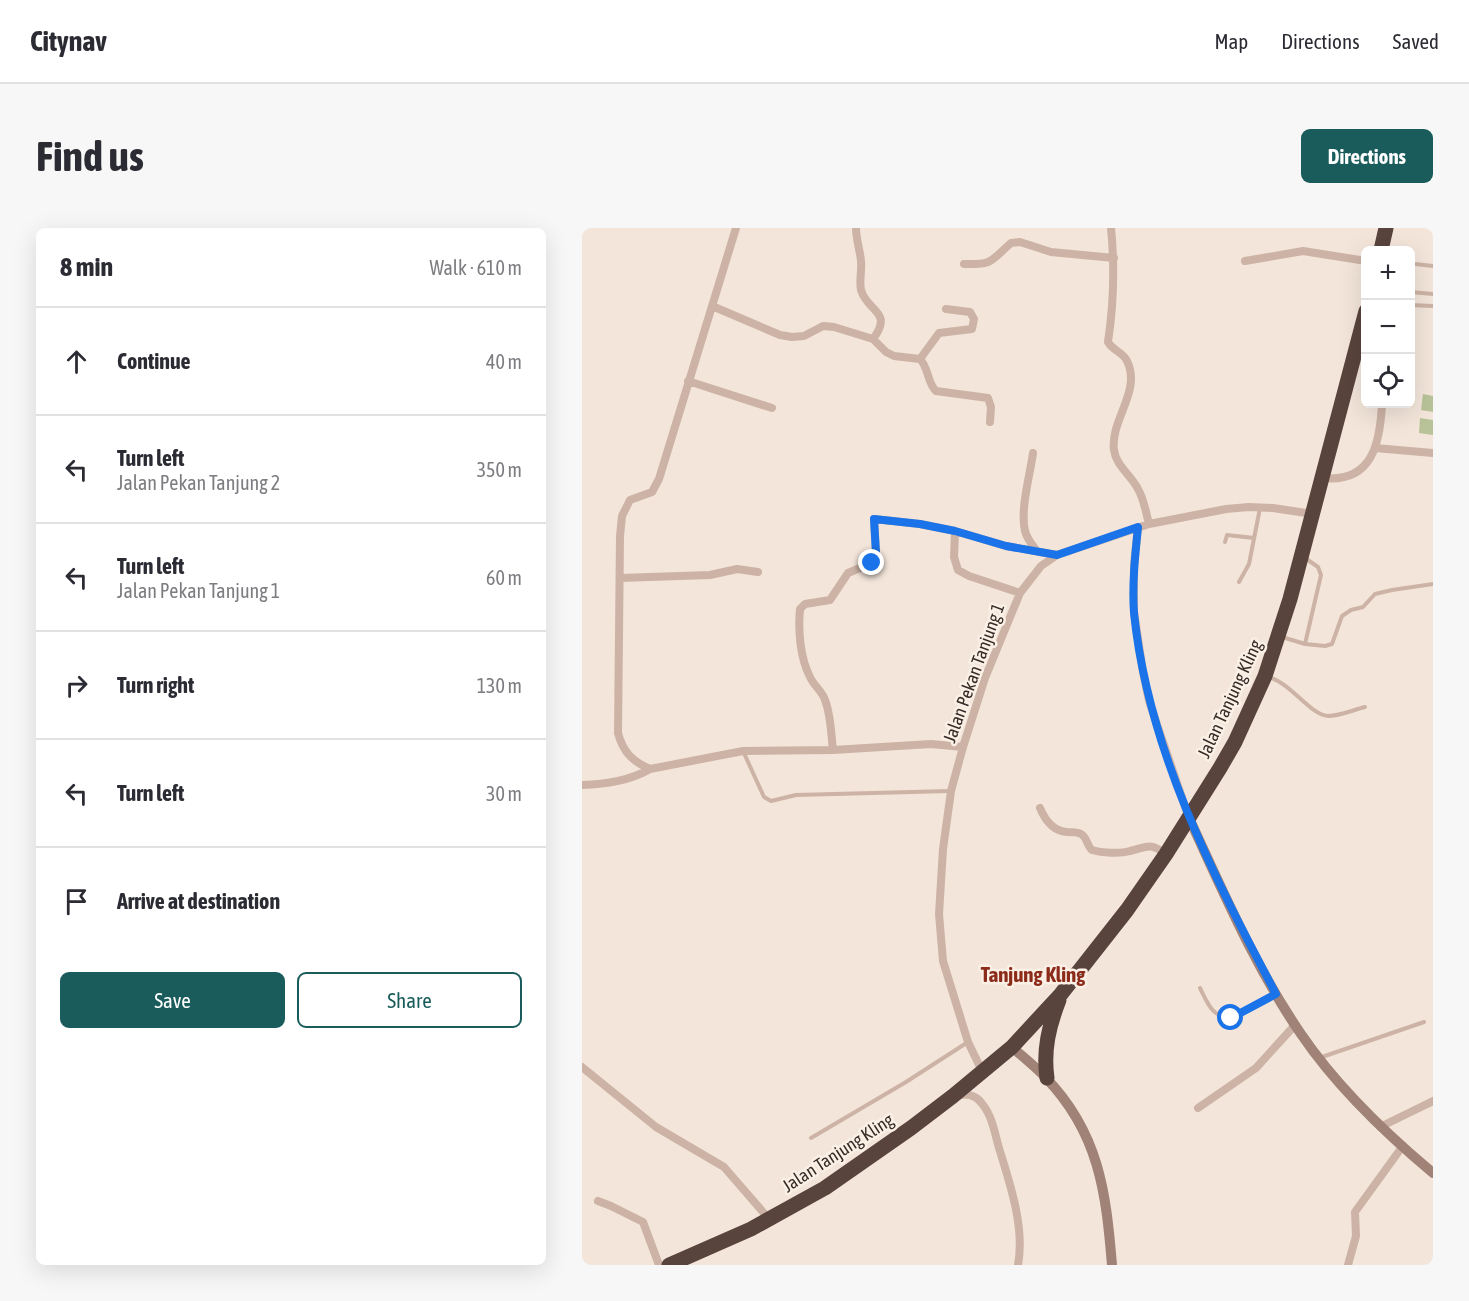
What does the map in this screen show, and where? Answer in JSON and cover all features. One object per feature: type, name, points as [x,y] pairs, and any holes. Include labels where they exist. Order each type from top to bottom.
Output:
[{"type":"highway","points":[[1382,246],[1386,228]]},
{"type":"highway","name":"Jalan Tanjung Kling","points":[[669,1265],[713,1247],[825,1188],[953,1096],[1012,1047],[1060,994],[1126,910],[1166,854],[1235,742],[1266,676],[1280,637],[1302,556],[1361,326]]},
{"type":"highway","points":[[1047,1078],[1044,1061],[1046,1044],[1060,994]]},
{"type":"street","points":[[650,769],[628,757],[618,733],[620,536],[625,507],[630,500],[647,495],[656,487],[735,228]]},
{"type":"street","points":[[856,228],[862,264],[860,288],[863,296],[881,317],[879,332],[873,339]]},
{"type":"street","points":[[1111,228],[1114,297],[1108,342],[1126,357],[1130,374],[1128,395],[1114,436],[1114,450],[1118,461],[1139,490],[1149,524]]},
{"type":"street","points":[[964,264],[990,262],[1011,243],[1020,242],[1051,252],[1114,258]]},
{"type":"street","points":[[1245,261],[1303,251],[1361,260]]},
{"type":"street","points":[[712,306],[780,335],[804,336],[823,327],[834,327],[873,339],[890,355],[920,359],[926,367],[934,390],[988,398],[991,407],[990,422]]},
{"type":"street","points":[[920,359],[939,333],[972,329],[974,319],[971,313],[966,310],[946,309]]},
{"type":"street","points":[[688,381],[772,408]]},
{"type":"street","points":[[1323,478],[1345,478],[1354,475],[1362,468],[1374,448],[1381,408]]},
{"type":"street","points":[[1374,448],[1433,453]]},
{"type":"street","points":[[1033,453],[1024,520],[1029,541],[1037,551]]},
{"type":"street","name":"Jalan Pekan Tanjung 1","points":[[982,1071],[968,1042],[949,982],[940,936],[940,884],[951,791],[963,747],[985,678],[1020,593],[1041,566],[1057,555],[1149,524],[1226,509],[1260,507],[1313,514]]},
{"type":"street","points":[[833,750],[826,702],[822,692],[810,678],[802,651],[800,609],[805,604],[830,600],[848,573],[872,563],[876,553],[874,519],[920,524],[955,531],[1006,546],[1057,555]]},
{"type":"street","points":[[1138,527],[1134,565],[1134,612],[1143,672],[1149,700],[1189,818],[1237,920],[1276,994],[1318,1059],[1380,1127],[1433,1173]]},
{"type":"street","points":[[955,531],[954,557],[958,570],[1020,593]]},
{"type":"street","points":[[620,578],[710,575],[737,569],[758,572]]},
{"type":"street","points":[[582,785],[617,782],[638,776],[650,769],[742,751],[833,750],[931,744],[963,747]]},
{"type":"street","points":[[1040,807],[1054,828],[1080,833],[1092,850],[1129,852],[1145,845],[1152,846],[1166,854]]},
{"type":"street","points":[[1198,1108],[1256,1068],[1295,1025]]},
{"type":"street","points":[[1012,1047],[1047,1078],[1066,1102],[1083,1130],[1100,1172],[1107,1209],[1112,1265]]},
{"type":"street","points":[[582,1067],[656,1127],[724,1167],[769,1219]]},
{"type":"street","points":[[953,1096],[970,1095],[985,1106],[1009,1181],[1018,1224],[1018,1265]]},
{"type":"street","points":[[1380,1127],[1433,1101]]},
{"type":"street","points":[[1348,1265],[1356,1236],[1355,1212],[1402,1147]]},
{"type":"street","points":[[598,1201],[643,1222],[659,1265]]},
{"type":"lane","points":[[1415,264],[1433,266]]},
{"type":"lane","points":[[1415,292],[1433,294]]},
{"type":"lane","points":[[1415,305],[1433,306]]},
{"type":"lane","points":[[1239,582],[1249,564],[1260,507]]},
{"type":"lane","points":[[1225,542],[1227,535],[1254,538]]},
{"type":"lane","points":[[1302,556],[1318,567],[1321,574],[1305,644]]},
{"type":"lane","points":[[1280,637],[1305,644],[1325,646],[1332,644],[1342,616],[1351,610],[1363,607],[1375,594],[1433,584]]},
{"type":"lane","points":[[1266,676],[1289,687],[1320,714],[1332,716],[1365,707]]},
{"type":"lane","points":[[742,751],[764,797],[771,801],[796,795],[951,791]]},
{"type":"lane","points":[[1200,988],[1213,1012],[1231,1018],[1276,994]]},
{"type":"lane","points":[[1318,1059],[1424,1022]]},
{"type":"lane","points":[[811,1138],[968,1042]]},
{"type":"green space","points":[[1423,394],[1433,396],[1433,412],[1421,410]]},
{"type":"green space","points":[[1420,418],[1433,420],[1433,435],[1419,433]]},
{"type":"district","name":"Tanjung Kling","points":[[1033,975]]},
{"type":"route","points":[[872,563],[876,553],[874,519],[920,524],[955,531],[1006,546],[1057,555],[1138,527],[1134,565],[1134,612],[1149,700],[1189,818],[1237,920],[1276,994],[1231,1018]]}]
